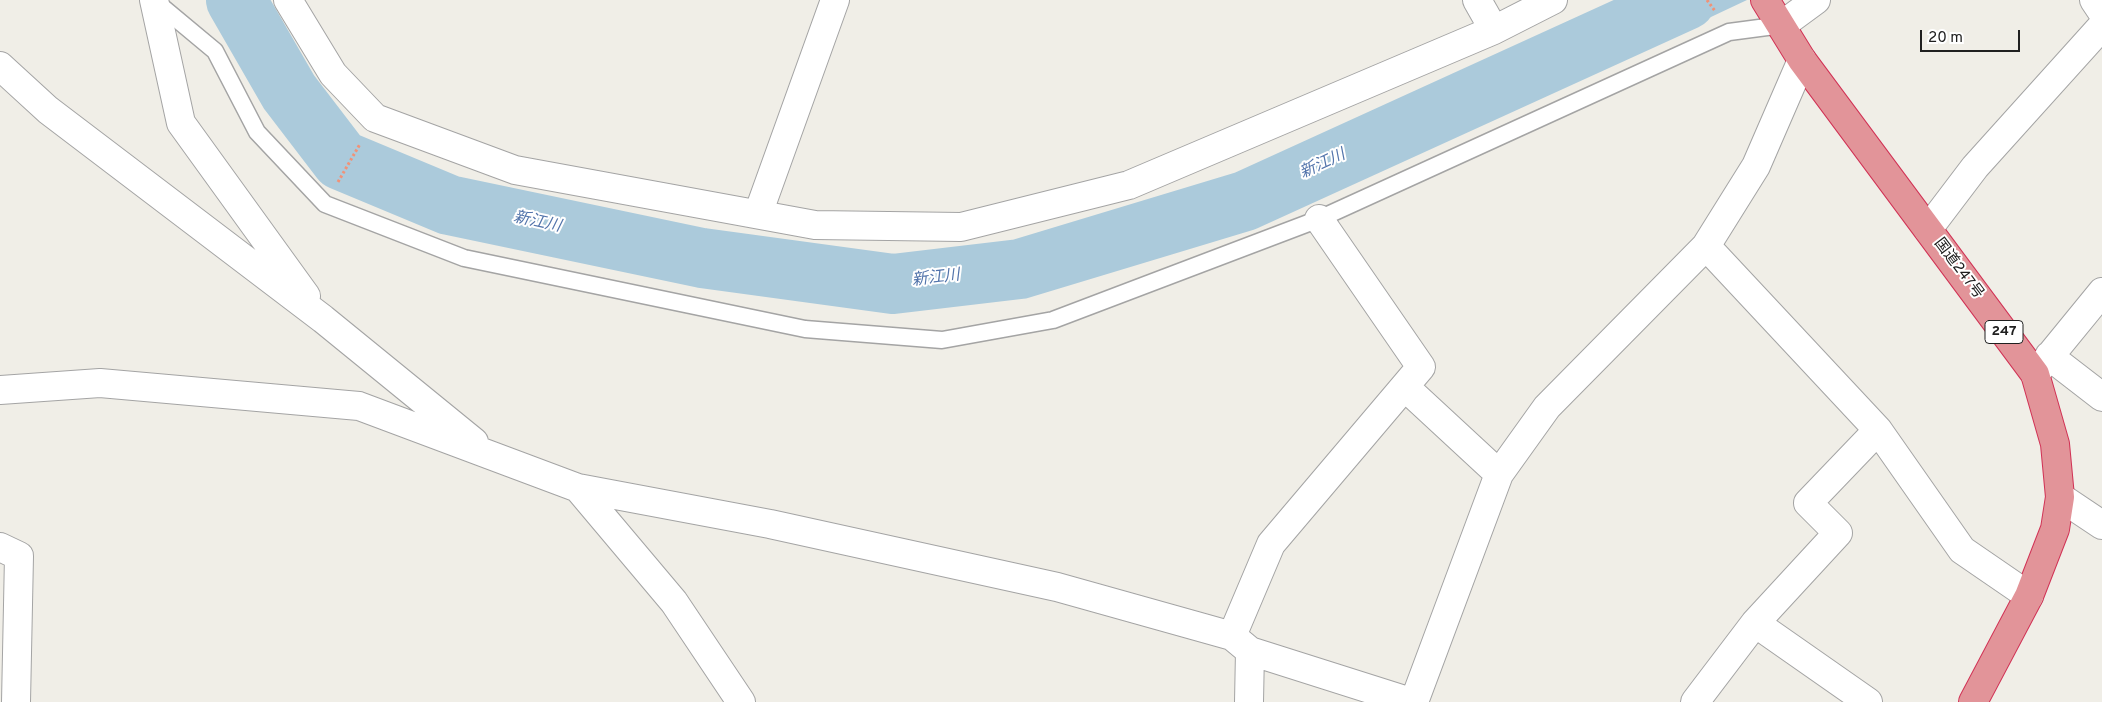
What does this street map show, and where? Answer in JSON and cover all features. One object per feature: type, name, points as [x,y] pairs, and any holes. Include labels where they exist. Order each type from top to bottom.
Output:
[{"type":"highway","name":"国道247号","points":[[1772,10],[1802,60],[1928,229],[2042,365],[2056,444],[2060,497],[2055,529],[2029,596],[1973,702]]},
{"type":"street","points":[[154,0],[181,123],[323,319]]},
{"type":"street","points":[[288,0],[333,74],[375,118],[515,170],[815,225],[961,227],[1129,185],[1494,30],[1553,0]]},
{"type":"street","points":[[758,214],[835,0]]},
{"type":"street","points":[[1477,0],[1494,30]]},
{"type":"street","points":[[1772,10],[1816,0]]},
{"type":"street","points":[[2094,0],[2102,12]]},
{"type":"street","points":[[1928,229],[1975,167],[2102,26]]},
{"type":"street","points":[[0,390],[100,383],[359,406],[578,488],[770,524],[1057,587],[1241,644],[1412,702],[1499,474],[1547,407],[1706,246],[1756,166],[1802,60]]},
{"type":"street","points":[[0,66],[48,110],[323,319],[492,457]]},
{"type":"street","points":[[1249,702],[1241,644],[1271,544],[1421,367],[1319,219]]},
{"type":"street","points":[[1706,246],[1878,430],[1962,550],[2029,596]]},
{"type":"street","points":[[2102,292],[2042,365],[2102,397]]},
{"type":"street","points":[[1405,387],[1499,474]]},
{"type":"street","points":[[1694,702],[1755,623],[1838,533],[1808,503],[1878,430]]},
{"type":"street","points":[[578,488],[674,602],[741,702]]},
{"type":"street","points":[[2060,497],[2102,526]]},
{"type":"street","points":[[0,547],[19,556],[16,702]]},
{"type":"street","points":[[1755,623],[1868,702]]},
{"type":"lane","points":[[154,0],[215,51],[257,132],[325,204],[474,260],[805,329],[942,340],[1053,320],[1319,219],[1729,32],[1772,10]]},
{"type":"path","points":[[325,204],[375,118]]},
{"type":"water","points":[[1619,0],[1747,0],[1522,106],[1502,53]]},
{"type":"waterway","name":"新江川","points":[[236,0],[289,92],[341,160],[449,205],[702,258],[893,284],[1020,269],[1245,201],[1686,0]]}]
